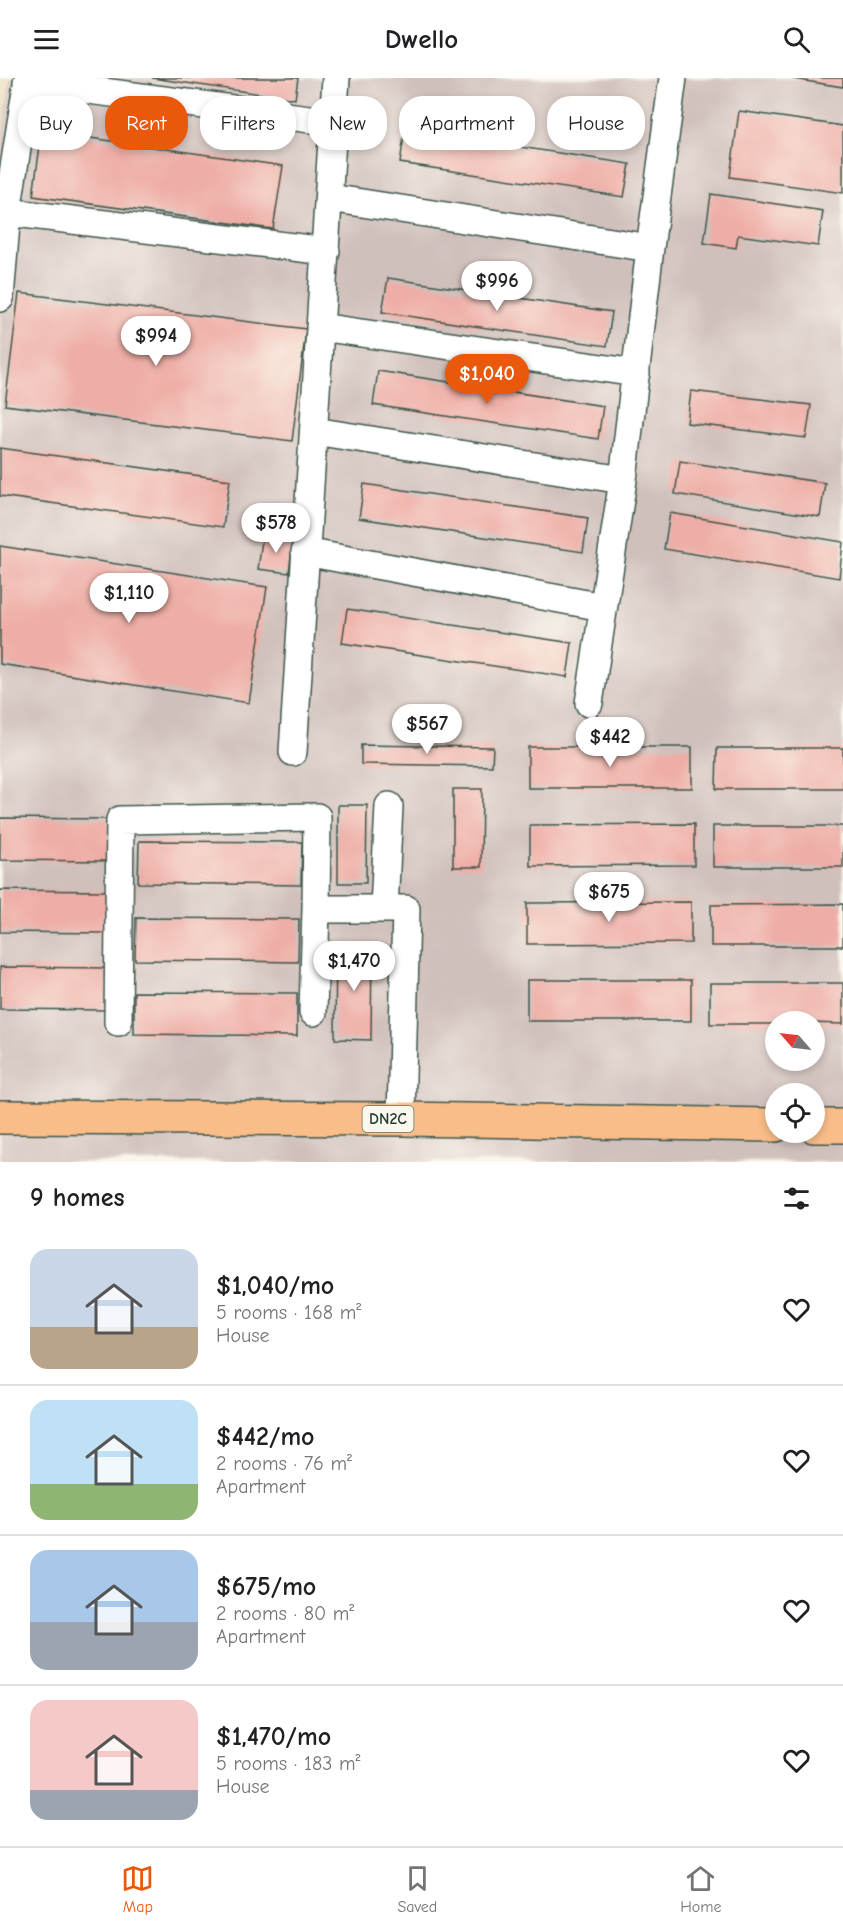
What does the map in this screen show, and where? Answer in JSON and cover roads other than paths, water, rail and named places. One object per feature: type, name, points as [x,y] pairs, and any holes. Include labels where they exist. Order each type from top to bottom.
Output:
[{"type":"main road","name":"DN2C","points":[[0,1117],[401,1119],[765,1125]]},
{"type":"main road","points":[[825,1126],[843,1126]]},
{"type":"lane","points":[[335,96],[336,78]]},
{"type":"lane","points":[[589,703],[623,480],[650,248],[673,78]]},
{"type":"lane","points":[[0,298],[7,213],[28,80],[308,119]]},
{"type":"lane","points":[[292,752],[332,150]]},
{"type":"lane","points":[[330,198],[650,248]]},
{"type":"lane","points":[[7,213],[326,251]]},
{"type":"lane","points":[[320,327],[636,373]]},
{"type":"lane","points":[[314,431],[623,480]]},
{"type":"lane","points":[[305,552],[603,607]]},
{"type":"lane","points":[[384,909],[388,806]]},
{"type":"lane","points":[[118,1022],[120,820],[317,817],[313,1012]]},
{"type":"lane","points":[[315,909],[406,909],[401,1119]]}]
